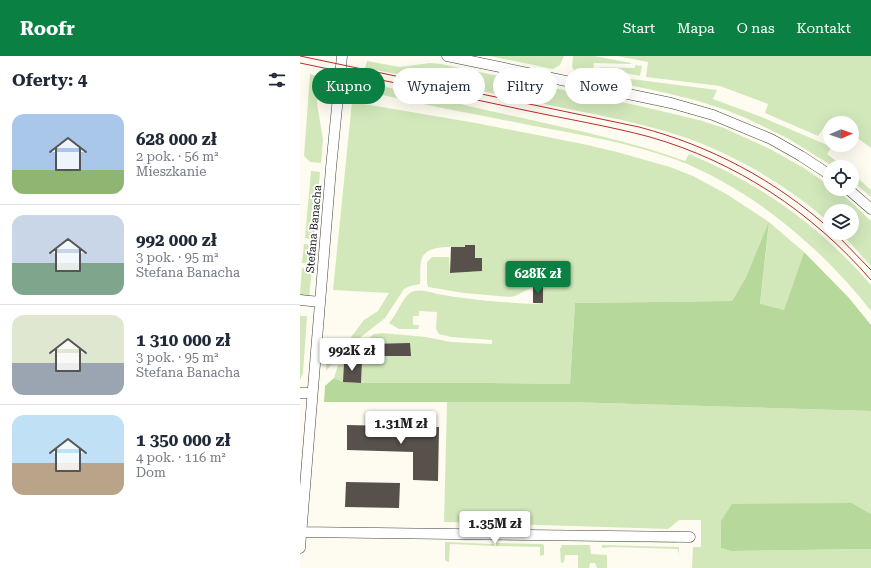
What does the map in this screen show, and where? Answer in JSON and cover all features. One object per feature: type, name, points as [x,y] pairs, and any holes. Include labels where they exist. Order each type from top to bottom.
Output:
[{"type":"street","name":"Stefana Banacha","points":[[300,548],[331,168],[342,56]]},
{"type":"street","points":[[447,56],[672,104],[713,115],[771,140],[801,156],[823,170]]},
{"type":"street","points":[[856,196],[871,209]]},
{"type":"street","points":[[300,300],[320,302]]},
{"type":"street","points":[[300,393],[312,393]]},
{"type":"street","points":[[301,532],[690,538]]},
{"type":"green space","points":[[489,56],[564,56],[560,65],[555,68]]},
{"type":"green space","points":[[573,56],[594,56],[631,63],[594,63],[593,68],[572,67]]},
{"type":"green space","points":[[617,56],[871,56],[871,148],[859,139],[859,116],[823,116],[823,129],[818,136],[765,113],[768,104],[720,86],[646,77],[648,62]]},
{"type":"green space","points":[[367,61],[400,67],[430,63],[460,68],[393,68],[393,74],[385,72],[385,68],[365,68]]},
{"type":"green space","points":[[635,65],[642,66],[640,76],[632,74],[632,68],[597,67],[635,68]]},
{"type":"green space","points":[[485,73],[493,75],[493,94],[485,92]]},
{"type":"green space","points":[[310,74],[312,75],[312,104],[317,104],[323,139],[321,163],[310,162],[304,156]]},
{"type":"green space","points":[[632,79],[717,90],[713,99],[759,116],[823,143],[823,152],[828,152],[827,154],[835,160],[823,160],[787,138],[726,110],[695,100],[632,86]]},
{"type":"green space","points":[[385,87],[393,89],[393,97],[386,96]]},
{"type":"green space","points":[[557,88],[565,90],[565,104],[631,104],[699,120],[724,128],[770,149],[804,168],[823,181],[823,196],[844,196],[854,204],[823,204],[823,217],[793,194],[752,168],[731,157],[686,138],[622,120],[544,104],[557,104]]},
{"type":"green space","points":[[352,104],[364,104],[476,123],[583,144],[670,167],[693,176],[728,195],[769,222],[804,252],[784,310],[760,305],[769,224],[746,277],[732,301],[575,303],[570,384],[361,383],[362,357],[345,356],[374,334],[382,333],[426,337],[451,342],[492,344],[492,340],[451,337],[439,334],[436,329],[437,312],[419,311],[419,316],[413,316],[413,325],[419,325],[418,329],[399,329],[389,323],[407,295],[410,293],[424,291],[449,296],[484,300],[532,304],[543,303],[543,287],[533,287],[510,297],[464,293],[428,287],[427,262],[432,257],[449,257],[450,273],[482,271],[482,258],[475,258],[475,245],[465,245],[465,256],[461,247],[433,249],[425,254],[422,258],[421,264],[420,284],[404,289],[385,318],[343,351],[326,371],[328,349],[339,353],[364,320],[378,311],[389,293],[333,290]]},
{"type":"green space","points":[[425,104],[461,104],[602,136],[685,161],[689,154],[715,166],[765,193],[810,226],[823,237],[823,240],[826,240],[831,244],[871,285],[871,311],[831,265],[808,243],[758,204],[705,172],[677,160],[621,143]]},
{"type":"green space","points":[[311,171],[320,172],[314,240],[305,238]]},
{"type":"green space","points":[[859,179],[871,190],[871,197],[859,187]]},
{"type":"green space","points":[[859,209],[871,221],[871,266],[847,240],[859,240]]},
{"type":"green space","points":[[769,222],[760,304],[784,310],[804,252],[849,298],[871,325],[871,411],[568,402],[324,402],[325,386],[334,378],[343,382],[361,383],[570,384],[575,303],[732,301],[746,277]]},
{"type":"green space","points":[[304,244],[314,245],[312,264],[302,263]]},
{"type":"green space","points":[[302,268],[312,269],[309,297],[300,295]]},
{"type":"green space","points":[[300,316],[307,316],[303,373],[300,380]]},
{"type":"green space","points":[[338,365],[343,365],[343,382],[334,378]]},
{"type":"green space","points":[[447,402],[568,402],[871,411],[871,514],[852,503],[721,521],[721,548],[731,551],[871,549],[871,568],[692,568],[693,547],[701,547],[701,520],[679,520],[668,529],[444,522]]},
{"type":"green space","points":[[852,503],[871,514],[871,549],[731,551],[721,548],[721,521],[732,504]]},
{"type":"green space","points":[[563,541],[675,542],[678,543]]},
{"type":"green space","points":[[445,542],[494,544],[494,546],[450,544],[449,562],[445,559]]},
{"type":"green space","points":[[496,543],[543,544],[544,555],[540,556],[540,547],[496,546]]},
{"type":"green space","points":[[562,545],[590,545],[591,554],[607,555],[607,568],[597,568],[595,563],[590,563],[589,568],[578,568],[578,555],[565,555],[564,562],[561,563],[560,549]]},
{"type":"green space","points":[[602,545],[679,547],[679,556],[678,549],[602,548]]},
{"type":"building","points":[[465,245],[475,245],[475,258],[482,258],[482,271],[450,273],[451,247],[465,247]]},
{"type":"building","points":[[533,287],[543,287],[543,303],[533,303]]},
{"type":"building","points":[[410,343],[411,356],[370,356],[370,344]]},
{"type":"building","points":[[344,360],[362,361],[361,383],[343,382]]},
{"type":"building","points":[[347,425],[439,427],[438,481],[413,480],[413,452],[347,450]]},
{"type":"building","points":[[346,482],[400,483],[399,508],[345,507]]},
{"type":"tram line","points":[[300,56],[639,127],[666,135],[717,155],[741,167],[787,195],[823,223]]},
{"type":"tram line","points":[[300,63],[619,129],[650,137],[682,148],[713,160],[743,175],[771,192],[824,232],[871,280]]},
{"type":"tram line","points":[[842,240],[871,270]]}]
